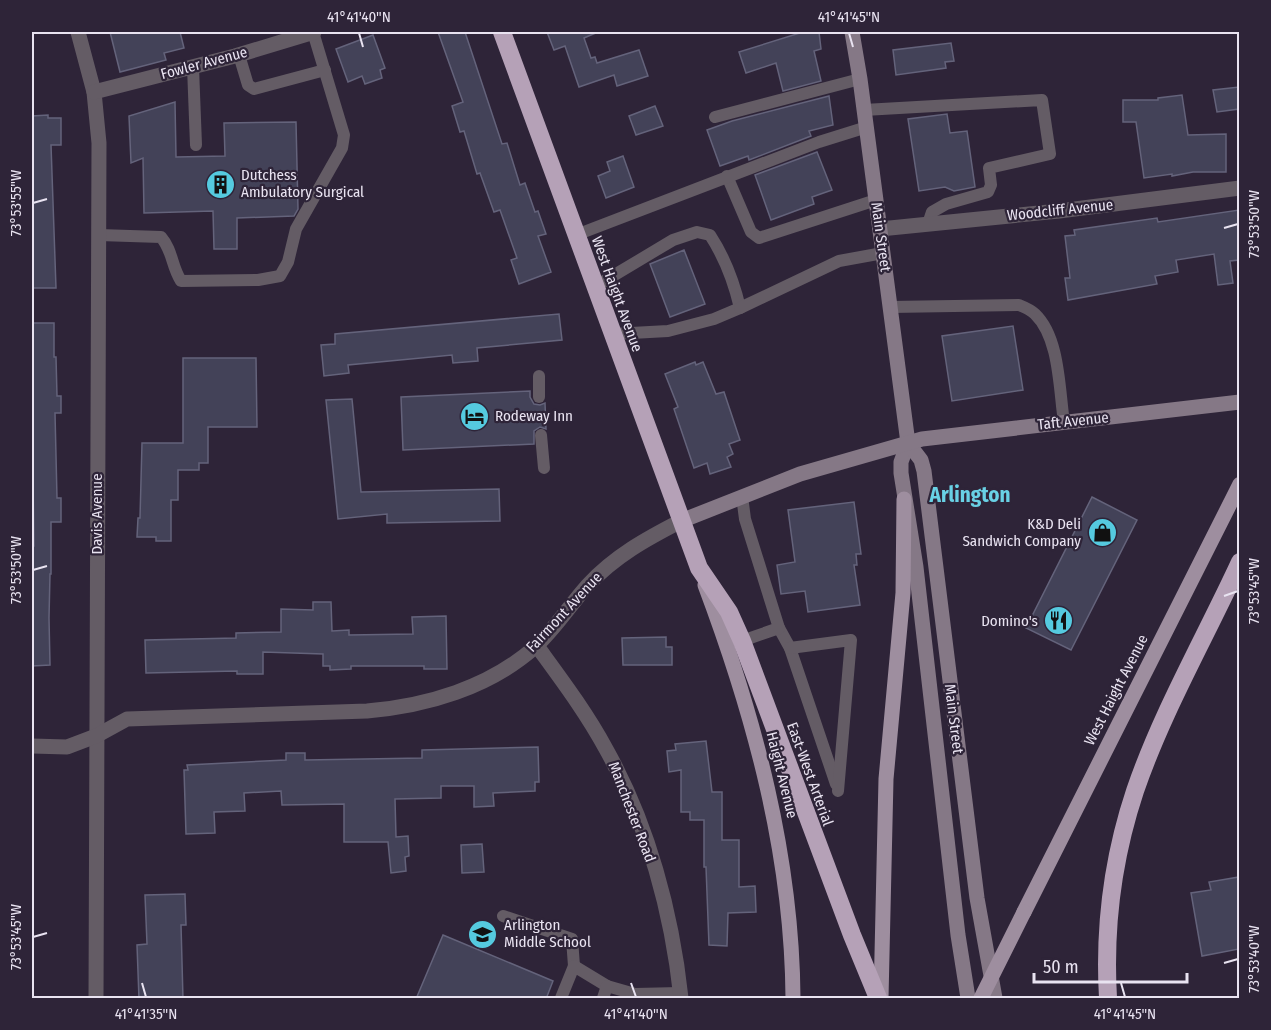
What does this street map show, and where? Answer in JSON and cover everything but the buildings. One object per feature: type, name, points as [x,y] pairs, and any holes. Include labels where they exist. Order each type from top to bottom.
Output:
[{"type":"highway","name":"West Haight Avenue","points":[[502,32],[699,568]]},
{"type":"highway","points":[[1108,999],[1107,960],[1111,894],[1116,861],[1135,791],[1162,724],[1239,562]]},
{"type":"highway","name":"East-West Arterial","points":[[699,568],[729,612],[735,643],[880,999]]},
{"type":"main road","name":"West Haight Avenue","points":[[981,999],[1239,484]]},
{"type":"main road","points":[[880,999],[886,779],[903,593],[904,499]]},
{"type":"main road","name":"Haight Avenue","points":[[735,643],[780,844],[790,919],[793,999]]},
{"type":"street","name":"Davis Avenue","points":[[78,32],[94,92],[99,143],[96,999]]},
{"type":"street","name":"Fowler Avenue","points":[[94,92],[239,55],[314,32]]},
{"type":"street","name":"Main Street","points":[[852,32],[867,127],[908,443],[902,462],[904,499],[913,547],[968,999]]},
{"type":"street","name":"Woodcliff Avenue","points":[[880,229],[1059,211],[1239,188]]},
{"type":"street","name":"Taft Avenue","points":[[908,443],[945,436],[1239,402]]},
{"type":"street","name":"Main Street","points":[[908,443],[921,460],[924,471],[977,898],[995,999]]},
{"type":"street","name":"Fairmont Avenue","points":[[32,746],[67,747],[96,736],[128,719],[367,711],[421,704],[446,696],[488,678],[518,661],[537,646],[587,587],[619,556],[636,544],[681,521],[742,496],[819,468],[908,443]]},
{"type":"street","name":"Manchester Road","points":[[537,646],[601,739],[633,806],[662,899],[676,964],[680,996]]},
{"type":"lane","points":[[99,235],[161,237],[169,247],[174,269],[181,281],[258,280],[280,276],[288,262],[296,229],[342,148],[344,135],[314,32]]},
{"type":"lane","points":[[239,55],[248,85],[254,89],[325,70]]},
{"type":"lane","points":[[193,67],[196,145]]},
{"type":"lane","points":[[715,117],[860,79]]},
{"type":"lane","points":[[864,110],[1042,100],[1050,154],[988,168],[991,185],[988,192],[946,204],[932,212],[928,224]]},
{"type":"lane","points":[[576,235],[727,176],[867,127]]},
{"type":"lane","points":[[727,176],[751,232],[759,238],[876,200]]},
{"type":"lane","points":[[596,286],[673,240],[697,232],[710,235],[720,250],[734,283],[740,308]]},
{"type":"lane","points":[[613,334],[668,331],[714,319],[839,261],[883,253]]},
{"type":"lane","points":[[890,307],[1018,305],[1034,313],[1043,325],[1054,351],[1064,422]]},
{"type":"lane","points":[[538,376],[539,397]]},
{"type":"lane","points":[[541,435],[544,468]]},
{"type":"lane","points":[[742,496],[745,519],[779,628],[790,648],[838,791],[850,640],[790,648]]},
{"type":"lane","points":[[735,643],[779,628]]},
{"type":"lane","points":[[503,916],[572,939],[574,966],[561,999]]},
{"type":"lane","points":[[574,966],[607,986],[634,996],[680,996]]},
{"type":"lane","points":[[603,999],[607,986]]},
{"type":"place","name":"Dutchess Ambulatory Surgical","points":[[220,184]]},
{"type":"place","name":"Rodeway Inn","points":[[474,416]]},
{"type":"place","name":"K&D Deli Sandwich Company","points":[[1102,533]]},
{"type":"place","name":"Domino's","points":[[1059,621]]},
{"type":"place","name":"Arlington Middle School","points":[[483,934]]},
{"type":"district","name":"Arlington","points":[[970,495]]}]
